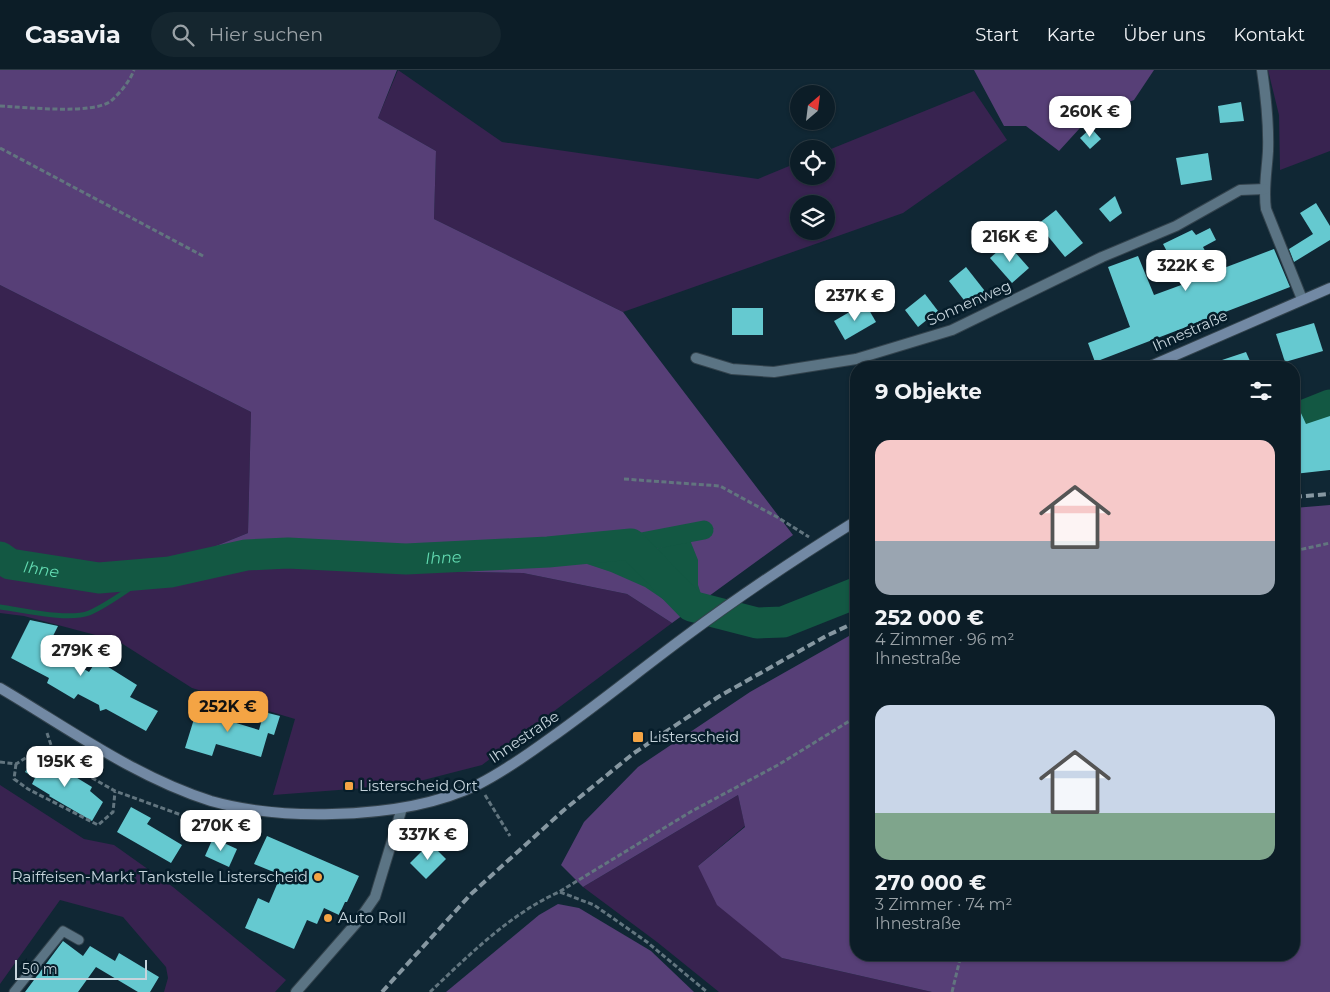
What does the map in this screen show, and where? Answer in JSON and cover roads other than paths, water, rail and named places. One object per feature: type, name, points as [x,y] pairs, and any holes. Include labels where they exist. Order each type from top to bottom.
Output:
[{"type":"main road","name":"Ihnestraße","points":[[1162,361],[1330,288]]},
{"type":"main road","name":"Ihnestraße","points":[[0,688],[118,760],[166,783],[209,800],[245,810],[304,815],[364,813],[402,808],[444,797],[478,784],[513,764],[578,719],[741,596],[850,525]]},
{"type":"street","points":[[1262,70],[1268,108],[1268,149],[1264,198],[1266,209],[1302,299]]},
{"type":"street","name":"Sonnenweg","points":[[696,358],[732,369],[774,372],[856,359],[952,330],[1102,257],[1176,226],[1240,190],[1265,189]]},
{"type":"street","points":[[296,992],[359,920],[375,897],[402,808]]},
{"type":"lane","points":[[14,992],[64,931],[79,940]]},
{"type":"waterway","name":"Ihne","points":[[1305,415],[1330,405]]},
{"type":"waterway","points":[[631,544],[704,530]]},
{"type":"waterway","name":"Ihne","points":[[0,557],[10,564],[99,578],[170,572],[246,555],[288,553],[406,559],[548,552],[631,544],[691,606],[757,623],[783,622],[850,595]]},
{"type":"waterway","points":[[0,607],[69,616],[89,613],[129,589],[131,575]]},
{"type":"railway","points":[[1300,496],[1330,494]]},
{"type":"railway","points":[[382,992],[471,894],[564,810],[634,753],[718,697],[826,636],[850,625]]},
{"type":"place","name":"Listerscheid","points":[[638,737]]},
{"type":"place","name":"Listerscheid Ort","points":[[349,786]]},
{"type":"place","name":"Raiffeisen-Markt Tankstelle Listerscheid","points":[[318,877]]},
{"type":"place","name":"Auto Roll","points":[[328,918]]}]
